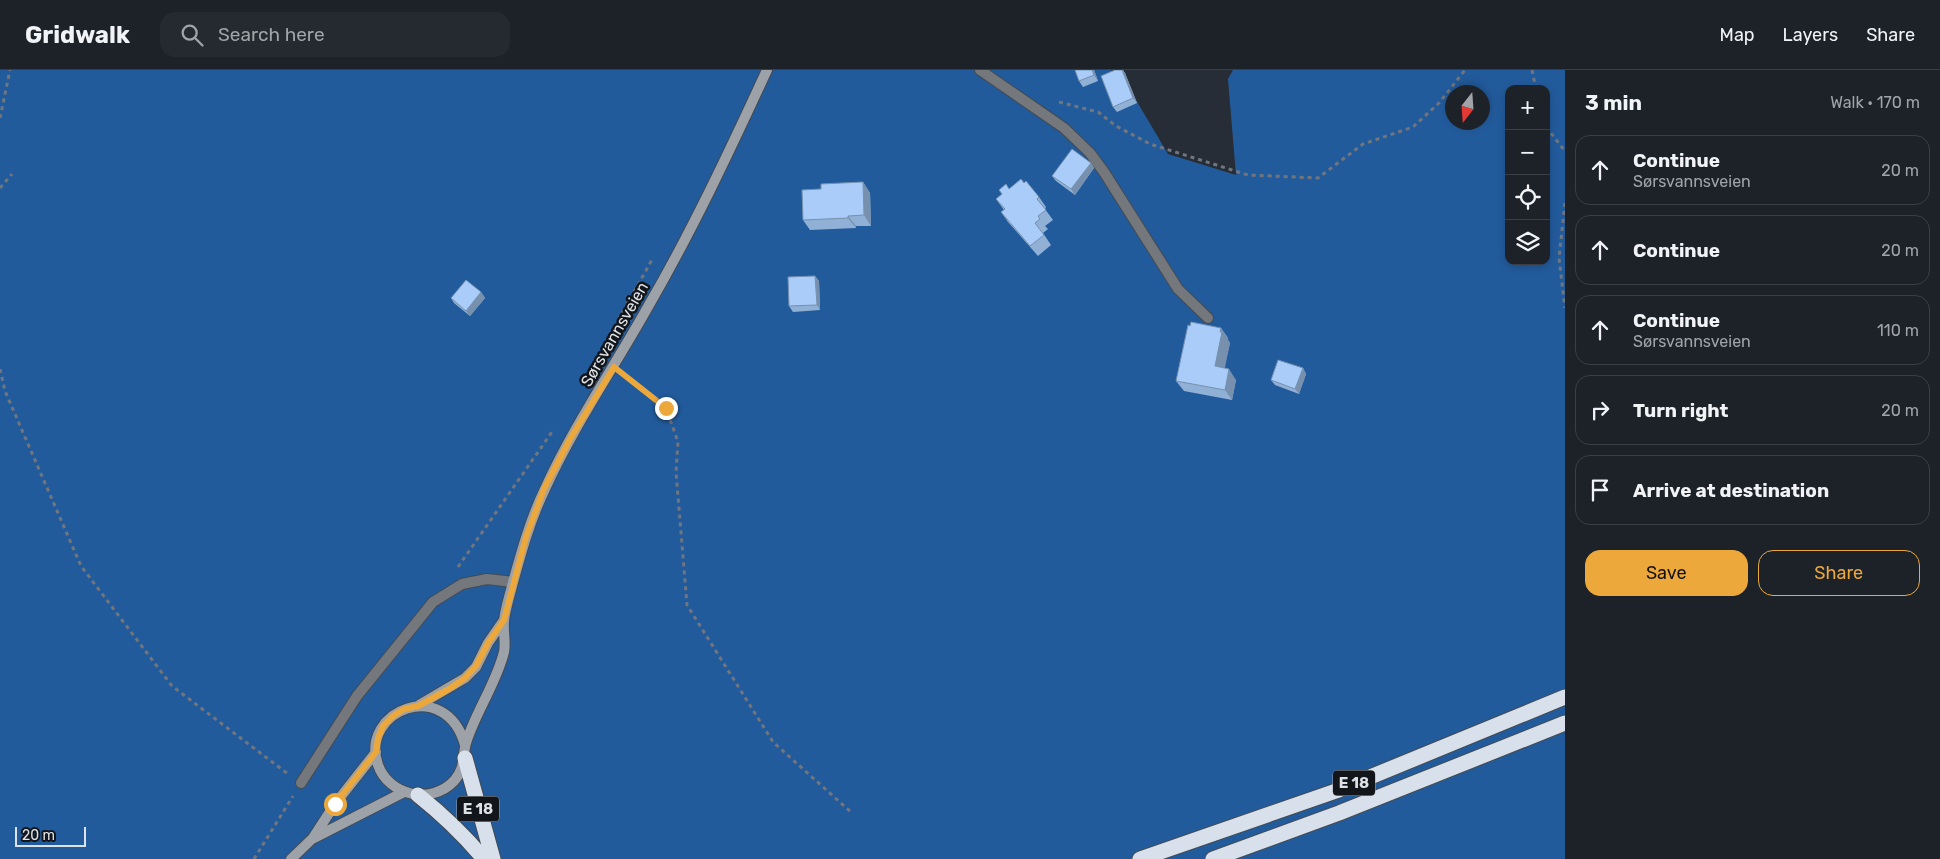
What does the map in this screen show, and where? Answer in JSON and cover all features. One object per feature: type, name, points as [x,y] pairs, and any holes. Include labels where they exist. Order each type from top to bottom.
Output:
[{"type":"highway","name":"E 18","points":[[1140,859],[1336,791],[1565,697]]},
{"type":"highway","name":"E 18","points":[[1214,859],[1339,814],[1565,723]]},
{"type":"highway","name":"E 18","points":[[465,752],[493,859]]},
{"type":"highway","name":"E 18","points":[[411,794],[442,814],[484,859]]},
{"type":"main road","name":"Sørsvannsveien","points":[[465,752],[478,712],[497,675],[504,650],[504,620],[513,582],[526,537],[544,489],[570,439],[614,367],[688,234],[726,159],[767,70]]},
{"type":"main road","name":"Sørsvannsveien","points":[[418,706],[465,678],[476,666],[488,643],[504,620]]},
{"type":"main road","points":[[418,706],[431,707],[449,716],[462,732],[465,752],[457,776],[444,789],[432,794],[411,794],[393,786],[384,776],[378,765],[376,752],[378,738],[383,726],[404,709],[418,706]]},
{"type":"main road","points":[[291,859],[313,838],[335,804],[376,752]]},
{"type":"main road","points":[[313,838],[411,794]]},
{"type":"street","points":[[980,70],[1064,128],[1090,153],[1178,289],[1208,318]]},
{"type":"street","points":[[301,783],[358,696],[433,602],[462,584],[487,579],[513,582]]},
{"type":"path","points":[[0,118],[10,70]]},
{"type":"path","points":[[1051,100],[1098,112],[1116,126],[1150,144],[1248,175],[1318,178],[1364,144],[1413,126],[1439,103],[1465,70]]},
{"type":"path","points":[[1532,70],[1535,85]]},
{"type":"path","points":[[1548,130],[1565,151]]},
{"type":"path","points":[[0,188],[12,174]]},
{"type":"path","points":[[1565,203],[1559,258],[1565,308]]},
{"type":"path","points":[[616,325],[654,257]]},
{"type":"path","points":[[614,367],[666,408],[678,442],[676,472],[687,605],[773,742],[852,813]]},
{"type":"path","points":[[0,370],[5,391],[81,566],[172,686],[301,783],[254,859]]},
{"type":"path","points":[[456,570],[556,425]]},
{"type":"shaded area","points":[[0,70],[1111,70],[1136,100],[1168,154],[1236,175],[1228,79],[1233,70],[1565,70],[1565,859],[0,859]]},
{"type":"building","points":[[1075,70],[1092,70],[1094,75],[1079,81]]},
{"type":"building","points":[[1115,70],[1122,70],[1133,98],[1113,107],[1101,76]]},
{"type":"building","points":[[1072,149],[1091,163],[1071,189],[1052,176]]},
{"type":"building","points":[[1021,179],[1024,183],[1026,181],[1039,197],[1037,199],[1046,210],[1038,216],[1040,219],[1035,223],[1044,235],[1030,246],[1001,212],[1005,209],[996,199],[1002,194],[999,190],[1006,184],[1009,189]]},
{"type":"building","points":[[863,182],[864,215],[848,216],[848,218],[803,220],[802,190],[821,189],[821,184]]},
{"type":"building","points":[[815,276],[817,305],[789,306],[788,277]]},
{"type":"building","points":[[466,280],[481,292],[466,311],[451,298]]},
{"type":"building","points":[[1191,322],[1221,328],[1220,332],[1222,332],[1215,366],[1229,369],[1225,390],[1176,381],[1188,325],[1190,326]]},
{"type":"building","points":[[1278,360],[1303,368],[1295,389],[1271,380]]},
{"type":"route","points":[[335,804],[376,752],[378,738],[383,726],[393,716],[404,709],[418,706],[449,689],[465,678],[476,666],[488,643],[504,620],[526,537],[544,489],[570,439],[614,367],[666,408]]}]
